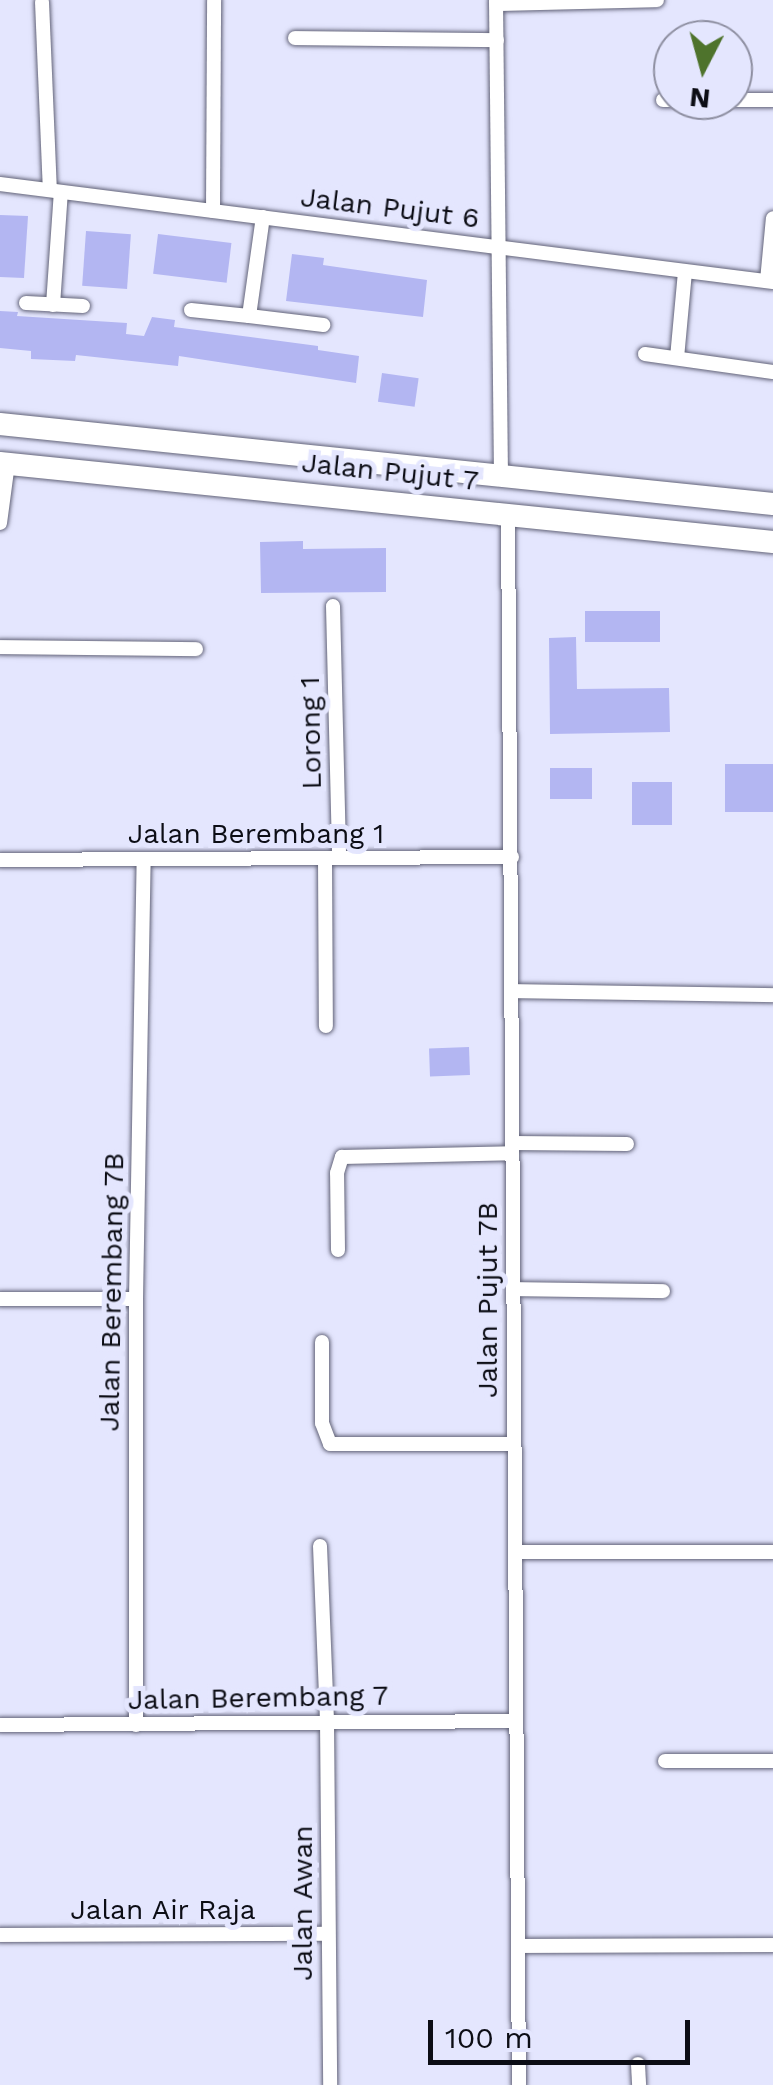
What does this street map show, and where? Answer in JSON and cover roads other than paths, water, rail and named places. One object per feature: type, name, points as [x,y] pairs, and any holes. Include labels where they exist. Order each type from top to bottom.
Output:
[{"type":"main road","name":"Jalan Pujut 7","points":[[0,424],[773,504]]},
{"type":"main road","name":"Jalan Pujut 7","points":[[3,459],[773,542]]},
{"type":"street","points":[[212,211],[214,0]]},
{"type":"street","points":[[500,473],[496,2],[657,0]]},
{"type":"street","points":[[42,2],[56,191],[53,305]]},
{"type":"street","points":[[294,38],[498,40]]},
{"type":"street","name":"Jalan Pujut 6","points":[[0,184],[770,282]]},
{"type":"street","points":[[249,316],[263,217]]},
{"type":"street","points":[[770,282],[773,218]]},
{"type":"street","points":[[677,358],[685,271]]},
{"type":"street","points":[[26,303],[83,306]]},
{"type":"street","points":[[191,310],[323,325]]},
{"type":"street","points":[[645,354],[773,372]]},
{"type":"street","points":[[0,523],[3,459]]},
{"type":"street","name":"Jalan Pujut 7B","points":[[508,515],[519,2085]]},
{"type":"street","name":"Lorong 1","points":[[326,1026],[332,858],[333,606]]},
{"type":"street","points":[[0,647],[196,649]]},
{"type":"street","name":"Jalan Berembang 1","points":[[0,860],[512,857]]},
{"type":"street","name":"Jalan Berembang 7B","points":[[136,1725],[136,1299],[144,859]]},
{"type":"street","points":[[512,991],[773,995]]},
{"type":"street","points":[[338,1250],[337,1172],[342,1158],[626,1144]]},
{"type":"street","points":[[514,1289],[663,1291]]},
{"type":"street","points":[[0,1299],[136,1299]]},
{"type":"street","points":[[322,1342],[322,1423],[330,1444],[513,1444]]},
{"type":"street","name":"Jalan Awan","points":[[320,1546],[327,1721],[330,2085]]},
{"type":"street","points":[[516,1552],[773,1552]]},
{"type":"street","name":"Jalan Berembang 7","points":[[0,1725],[516,1721]]},
{"type":"street","points":[[665,1760],[773,1761]]},
{"type":"street","name":"Jalan Air Raja","points":[[0,1935],[327,1934]]},
{"type":"street","points":[[518,1946],[773,1946]]},
{"type":"street","points":[[638,2064],[639,2085]]}]
